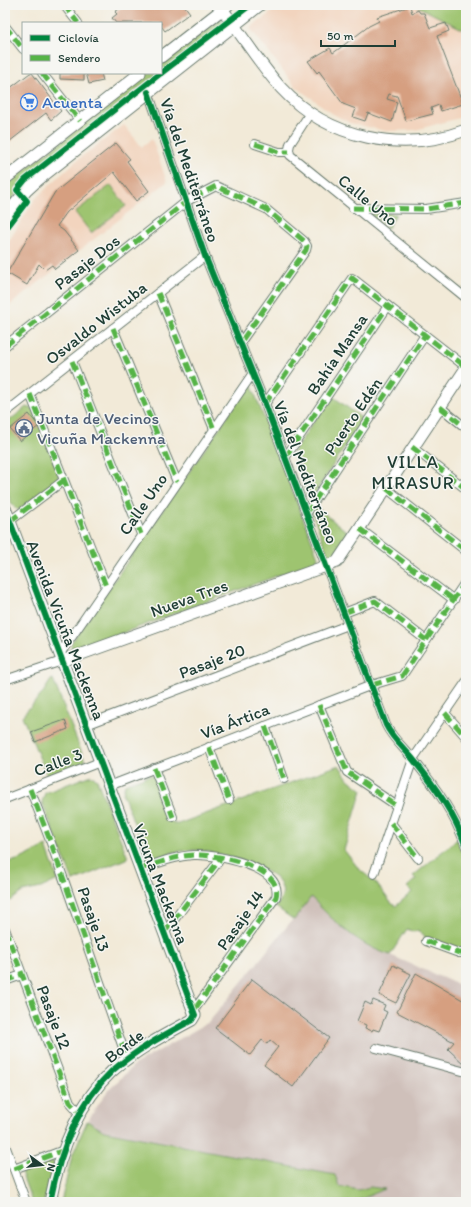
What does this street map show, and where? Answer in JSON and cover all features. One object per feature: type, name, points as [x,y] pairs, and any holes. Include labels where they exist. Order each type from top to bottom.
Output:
[{"type":"street","points":[[64,5],[77,22]]},
{"type":"street","points":[[5,216],[34,183],[260,5]]},
{"type":"street","points":[[162,56],[223,6],[234,25],[282,88],[310,113],[335,127],[382,140],[408,142],[441,138],[466,130]]},
{"type":"street","points":[[5,26],[22,48]]},
{"type":"street","points":[[43,74],[80,121]]},
{"type":"street","points":[[5,179],[139,74]]},
{"type":"street","name":"Vía del Mediterráneo","points":[[148,92],[205,256],[253,373],[390,732],[413,759],[454,816],[466,847]]},
{"type":"street","points":[[255,144],[279,152],[289,152],[290,144],[310,113]]},
{"type":"street","name":"Calle Uno","points":[[289,152],[353,208],[466,298]]},
{"type":"street","name":"Pasaje Dos","points":[[5,346],[187,201],[218,186],[266,209],[304,241],[307,246],[306,250],[240,342]]},
{"type":"street","points":[[353,208],[426,210],[465,206]]},
{"type":"street","name":"Osvaldo Wistuba","points":[[5,413],[205,256]]},
{"type":"street","points":[[265,404],[352,278],[466,367]]},
{"type":"street","points":[[158,293],[214,429]]},
{"type":"street","name":"Bahía Mansa","points":[[285,458],[388,306]]},
{"type":"street","points":[[114,328],[178,482]]},
{"type":"street","name":"Puerto Edén","points":[[306,514],[425,335]]},
{"type":"street","points":[[72,361],[141,534]]},
{"type":"street","name":"Nueva Tres","points":[[61,658],[327,566],[339,560],[466,367]]},
{"type":"street","name":"Calle Uno","points":[[61,658],[106,586],[141,534],[253,373]]},
{"type":"street","points":[[30,394],[63,481],[106,586]]},
{"type":"street","points":[[440,407],[466,428]]},
{"type":"street","points":[[412,447],[466,490]]},
{"type":"street","points":[[10,521],[63,481]]},
{"type":"street","points":[[386,488],[466,551]]},
{"type":"street","name":"Avenida Vicuña Mackenna","points":[[5,508],[100,762]]},
{"type":"street","points":[[360,529],[454,600]]},
{"type":"street","name":"Vía Ártica","points":[[109,786],[372,685],[402,676],[466,581]]},
{"type":"street","points":[[344,613],[374,601],[426,640]]},
{"type":"street","name":"Pasaje 20","points":[[86,725],[348,625]]},
{"type":"street","points":[[5,680],[61,658]]},
{"type":"street","points":[[374,874],[413,759],[466,682]]},
{"type":"street","points":[[319,705],[347,772],[396,806]]},
{"type":"street","points":[[445,712],[466,737]]},
{"type":"street","points":[[265,726],[284,778]]},
{"type":"street","points":[[209,747],[229,800]]},
{"type":"street","name":"Vicuna Mackenna","points":[[100,762],[194,1013]]},
{"type":"street","name":"Calle 3","points":[[5,799],[100,762]]},
{"type":"street","points":[[154,768],[173,817]]},
{"type":"street","name":"Pasaje 13","points":[[30,789],[51,843],[127,1059]]},
{"type":"street","points":[[391,823],[418,858]]},
{"type":"street","name":"Pasaje 14","points":[[141,869],[179,857],[202,855],[221,858],[254,867],[266,873],[274,882],[277,892],[276,897],[194,1013]]},
{"type":"street","points":[[164,933],[221,858]]},
{"type":"street","name":"Pasaje 12","points":[[5,929],[70,1102],[80,1113]]},
{"type":"street","points":[[426,941],[458,953],[466,953]]},
{"type":"street","points":[[5,981],[22,975]]},
{"type":"street","name":"Borde","points":[[50,1202],[64,1150],[80,1113],[104,1080],[127,1059],[192,1020],[194,1013]]},
{"type":"street","points":[[376,1048],[466,1072]]},
{"type":"street","points":[[5,1145],[26,1202]]},
{"type":"street","points":[[14,1169],[64,1150]]},
{"type":"shaded area","points":[[281,5],[415,5],[466,31],[466,116],[415,130],[386,131],[350,123],[333,114],[295,86],[250,28]]},
{"type":"shaded area","points":[[124,125],[142,147],[152,139],[167,182],[5,309],[5,247],[36,198],[76,161]]},
{"type":"shaded area","points":[[311,897],[327,914],[360,942],[466,988],[466,1202],[61,1202],[72,1156],[87,1122],[106,1093],[134,1065],[209,1022]]},
{"type":"green space","points":[[415,5],[466,5],[466,31]]},
{"type":"green space","points":[[220,20],[224,22],[162,70],[162,63]]},
{"type":"green space","points":[[148,74],[157,74],[31,173],[17,187],[16,194],[5,208],[5,185]]},
{"type":"green space","points":[[111,185],[126,206],[91,233],[75,212]]},
{"type":"green space","points":[[373,212],[396,214],[388,228],[371,215]]},
{"type":"green space","points":[[251,384],[318,557],[317,561],[82,648],[73,649],[71,646],[72,642]]},
{"type":"green space","points":[[331,395],[363,419],[313,496],[309,497],[307,496],[293,453]]},
{"type":"green space","points":[[26,407],[34,409],[59,475],[57,481],[19,510],[13,505],[6,485],[4,457],[5,424]]},
{"type":"green space","points":[[316,507],[350,534],[332,557],[328,555],[313,514]]},
{"type":"green space","points":[[53,679],[85,761],[84,763],[48,778],[22,716],[42,694]]},
{"type":"green space","points":[[339,765],[348,779],[362,790],[344,850],[359,869],[376,883],[391,903],[396,906],[412,892],[407,887],[416,879],[413,876],[455,841],[466,835],[466,949],[462,950],[424,938],[425,936],[418,930],[414,932],[407,929],[390,955],[378,951],[357,939],[337,923],[311,897],[294,920],[276,907],[282,896],[282,888],[278,880],[258,867],[216,853],[196,850],[174,852],[156,861],[149,862],[123,794],[125,784],[150,775],[153,776],[174,824],[178,824]]},
{"type":"green space","points":[[91,775],[97,780],[128,858],[73,881],[42,802],[45,793]]},
{"type":"green space","points":[[46,846],[58,880],[41,888],[22,892],[12,900],[5,903],[5,861],[15,861]]},
{"type":"green space","points":[[87,1121],[104,1131],[335,1175],[339,1186],[358,1190],[370,1187],[385,1189],[354,1202],[61,1202],[72,1156]]},
{"type":"green space","points":[[50,1161],[54,1162],[54,1165],[44,1202],[32,1202],[21,1172],[23,1169]]},
{"type":"building","points":[[124,5],[184,5],[190,13],[165,31],[162,27],[162,22],[115,22],[112,18],[117,14],[115,12]]},
{"type":"building","points":[[410,6],[412,13],[418,10],[420,13],[424,13],[430,28],[446,23],[449,31],[437,36],[463,104],[441,111],[439,105],[431,108],[433,114],[406,121],[397,96],[389,94],[387,99],[397,102],[392,122],[368,113],[365,121],[353,117],[356,109],[343,104],[319,71],[317,73],[308,61],[330,48],[333,53],[369,26],[379,21],[377,17]]},
{"type":"building","name":"Acuenta","points":[[29,74],[33,74],[61,111],[51,120],[46,113],[5,145],[5,92]]},
{"type":"building","points":[[60,74],[84,74],[84,80],[60,79]]},
{"type":"building","points":[[86,74],[101,74],[103,81],[89,84]]},
{"type":"building","points":[[116,143],[130,159],[127,161],[149,191],[136,201],[114,172],[67,212],[57,226],[64,231],[79,250],[55,269],[52,265],[45,270],[39,264],[27,285],[7,273],[55,192]]},
{"type":"building","name":"Junta de Vecinos Vicuña Mackenna","points":[[29,414],[39,426],[20,441],[10,429]]},
{"type":"building","points":[[65,720],[68,729],[35,742],[31,732]]},
{"type":"building","points":[[393,965],[411,974],[396,1003],[379,995]]},
{"type":"building","points":[[416,973],[466,1002],[466,1066],[448,1049],[454,1042],[397,1012]]},
{"type":"building","points":[[252,979],[329,1038],[293,1087],[264,1065],[278,1047],[270,1040],[267,1044],[262,1040],[250,1055],[215,1028]]},
{"type":"building","points":[[373,1000],[385,1005],[383,1010],[387,1012],[379,1031],[373,1029],[372,1031],[365,1028],[366,1025],[357,1021],[365,1002],[371,1005]]},
{"type":"marked path","points":[[64,5],[77,22]]},
{"type":"marked path","points":[[5,26],[22,48]]},
{"type":"marked path","points":[[43,74],[80,121]]},
{"type":"marked path","points":[[255,144],[279,152],[289,152]]},
{"type":"marked path","points":[[5,346],[187,201],[216,186],[266,209],[304,241],[307,246],[306,250],[240,343]]},
{"type":"marked path","points":[[353,208],[426,209],[466,203]]},
{"type":"marked path","points":[[265,404],[352,278],[466,367]]},
{"type":"marked path","points":[[158,293],[214,429]]},
{"type":"marked path","points":[[285,458],[388,306]]},
{"type":"marked path","points":[[113,328],[177,482]]},
{"type":"marked path","points":[[306,514],[425,335]]},
{"type":"marked path","points":[[72,361],[141,534]]},
{"type":"marked path","points":[[30,394],[106,586]]},
{"type":"marked path","points":[[440,407],[466,428]]},
{"type":"marked path","points":[[412,447],[466,489]]},
{"type":"marked path","points":[[10,521],[63,481]]},
{"type":"marked path","points":[[386,488],[466,551]]},
{"type":"marked path","points":[[360,529],[454,600]]},
{"type":"marked path","points":[[372,685],[402,676],[466,581]]},
{"type":"marked path","points":[[344,613],[375,601],[426,640]]},
{"type":"marked path","points":[[319,705],[347,772],[397,806]]},
{"type":"marked path","points":[[445,713],[466,737]]},
{"type":"marked path","points":[[265,726],[284,779]]},
{"type":"marked path","points":[[209,747],[229,800]]},
{"type":"marked path","points":[[154,768],[173,817]]},
{"type":"marked path","points":[[30,789],[51,843],[127,1059]]},
{"type":"marked path","points":[[391,823],[418,858]]},
{"type":"marked path","points":[[141,869],[180,857],[204,855],[246,864],[270,877],[276,886],[276,897],[194,1010]]},
{"type":"marked path","points":[[164,933],[221,858]]},
{"type":"marked path","points":[[5,929],[70,1102],[80,1113]]},
{"type":"marked path","points":[[426,941],[459,953],[466,953]]},
{"type":"marked path","points":[[5,981],[22,975]]},
{"type":"marked path","points":[[14,1169],[64,1150]]},
{"type":"cycle path","points":[[162,72],[250,5]]},
{"type":"cycle path","points":[[5,230],[27,201],[17,190],[25,180],[160,74]]},
{"type":"cycle path","points":[[148,92],[205,256],[265,404],[388,730],[409,754],[444,801],[456,823],[466,847]]},
{"type":"cycle path","points":[[5,508],[195,1015],[192,1020],[131,1056],[112,1071],[99,1084],[88,1099],[71,1132],[58,1166],[50,1202]]},
{"type":"place","name":"Acuenta","points":[[29,102]]},
{"type":"place","name":"Junta de Vecinos Vicuña Mackenna","points":[[24,428]]},
{"type":"district","name":"VILLA MIRASUR","points":[[413,472]]}]
